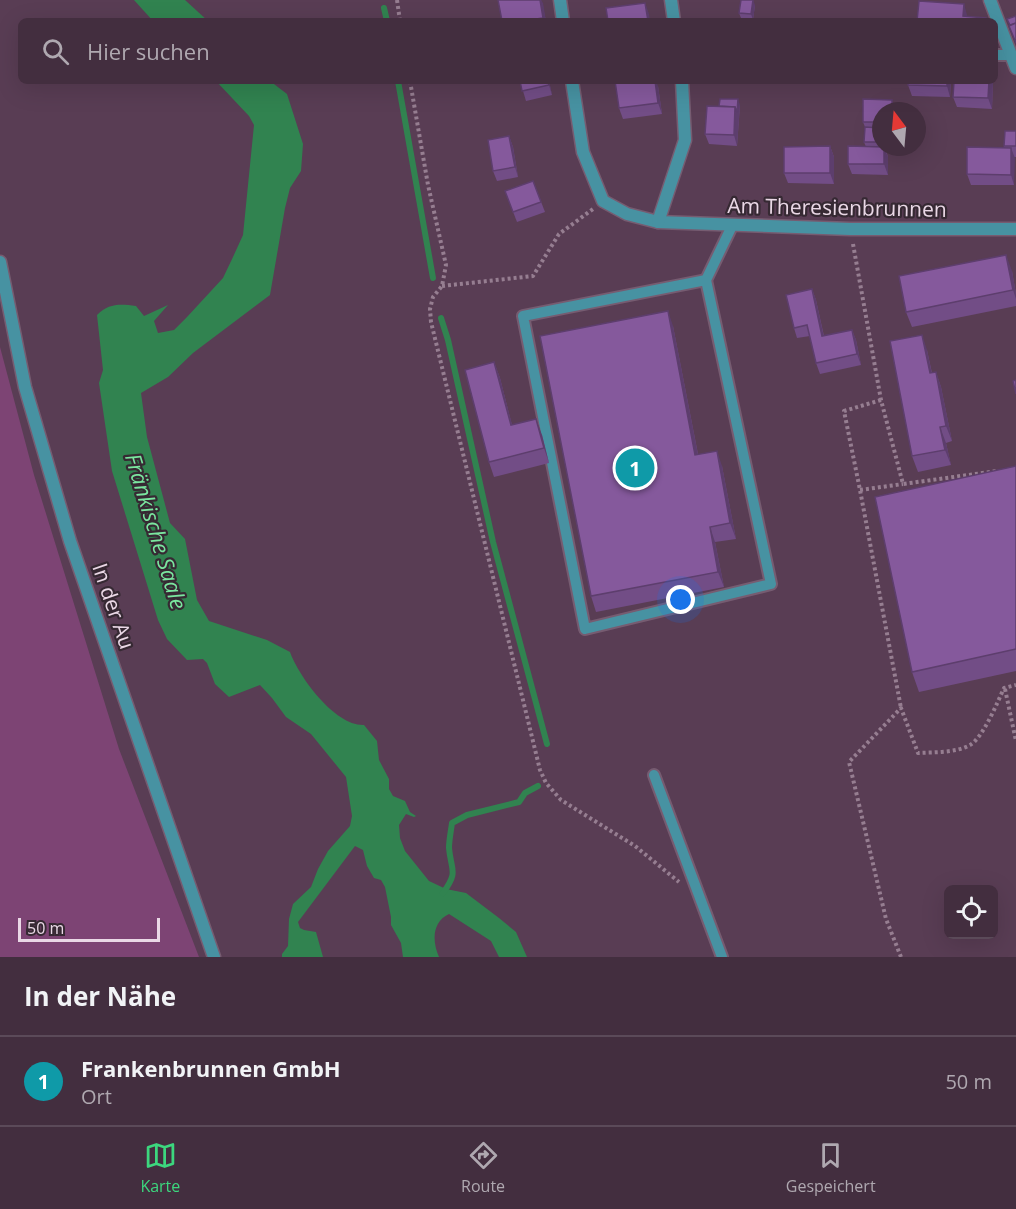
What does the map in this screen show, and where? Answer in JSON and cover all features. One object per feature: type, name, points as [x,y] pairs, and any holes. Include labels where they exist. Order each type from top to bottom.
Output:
[{"type":"street","points":[[560,0],[563,18]]},
{"type":"street","points":[[671,0],[674,18]]},
{"type":"street","points":[[990,0],[997,18]]},
{"type":"street","points":[[998,21],[1016,68]]},
{"type":"street","points":[[572,84],[583,152],[603,201]]},
{"type":"street","points":[[658,222],[685,140],[682,84]]},
{"type":"street","name":"Am Theresienbrunnen","points":[[603,201],[627,214],[658,222],[850,229],[1016,229]]},
{"type":"street","name":"In der Au","points":[[0,262],[25,387],[70,541],[214,957]]},
{"type":"lane","points":[[998,55],[1011,55]]},
{"type":"lane","points":[[706,280],[523,316],[585,628],[771,584],[706,280],[732,226]]},
{"type":"lane","points":[[654,775],[722,957]]},
{"type":"path","points":[[397,0],[400,18]]},
{"type":"path","points":[[411,84],[428,185],[446,265],[442,286],[433,297],[430,309],[431,321],[540,770],[546,783],[561,800],[635,846],[699,899]]},
{"type":"path","points":[[442,286],[533,276],[559,234],[603,201]]},
{"type":"path","points":[[850,229],[881,400],[903,484]]},
{"type":"path","points":[[881,400],[844,411],[901,708],[918,753],[950,751],[971,744],[986,725],[1004,688]]},
{"type":"path","points":[[860,490],[1005,470]]},
{"type":"path","points":[[1004,688],[1016,685]]},
{"type":"path","points":[[1004,688],[1016,741]]},
{"type":"path","points":[[901,708],[849,762],[886,919],[901,957]]},
{"type":"shaded area","points":[[0,347],[34,475],[119,749],[199,957],[0,957]]},
{"type":"water","points":[[134,0],[185,0],[205,18],[150,18]]},
{"type":"water","name":"Fränkische Saale","points":[[219,84],[274,84],[287,94],[303,144],[301,171],[290,188],[285,208],[270,295],[193,353],[168,377],[141,393],[147,437],[170,523],[185,539],[197,600],[209,621],[267,640],[290,652],[301,674],[330,709],[341,718],[364,725],[377,741],[379,760],[389,779],[389,789],[393,796],[405,801],[410,812],[416,816],[406,814],[399,825],[400,838],[405,851],[429,881],[446,889],[466,893],[516,932],[527,957],[499,957],[491,941],[449,914],[439,922],[435,933],[435,945],[439,957],[403,957],[401,943],[391,925],[385,887],[381,880],[374,878],[367,866],[363,850],[355,846],[298,922],[300,928],[316,932],[323,957],[282,957],[288,946],[289,919],[293,904],[311,887],[328,851],[350,826],[352,816],[346,777],[311,734],[286,717],[260,685],[229,697],[215,684],[207,663],[203,659],[187,660],[167,639],[158,620],[112,471],[99,383],[103,370],[97,315],[110,306],[125,305],[136,306],[144,316],[168,305],[154,321],[158,333],[174,330],[223,278],[243,235],[254,125],[249,116]]},
{"type":"building","points":[[498,0],[540,0],[543,18],[501,18]]},
{"type":"building","points":[[741,0],[753,0],[751,14],[739,13]]},
{"type":"building","points":[[919,1],[964,4],[963,16],[986,18],[917,18]]},
{"type":"building","points":[[645,3],[648,18],[608,18],[606,8]]},
{"type":"building","points":[[1016,16],[1016,23],[1010,25],[1007,19]]},
{"type":"building","points":[[1016,23],[1016,43],[1009,26]]},
{"type":"building","points":[[521,84],[549,85],[522,91]]},
{"type":"building","points":[[615,84],[655,84],[658,103],[619,108]]},
{"type":"building","points":[[947,84],[947,86],[908,85]]},
{"type":"building","points":[[954,84],[989,84],[988,98],[953,97]]},
{"type":"building","points":[[720,99],[738,99],[737,112],[735,107],[719,106]]},
{"type":"building","points":[[863,99],[892,100],[892,102],[872,102],[872,122],[863,122]]},
{"type":"building","points":[[707,106],[735,107],[734,135],[705,134]]},
{"type":"building","points":[[865,127],[872,127],[872,142],[864,142]]},
{"type":"building","points":[[1005,131],[1016,131],[1016,146],[1004,146]]},
{"type":"building","points":[[509,136],[515,167],[493,171],[488,140]]},
{"type":"building","points":[[830,146],[830,173],[784,173],[784,147]]},
{"type":"building","points":[[848,146],[872,147],[872,156],[884,156],[884,164],[848,164]]},
{"type":"building","points":[[967,147],[1011,148],[1011,175],[967,174]]},
{"type":"building","points":[[533,181],[541,202],[513,212],[505,191]]},
{"type":"building","points":[[1006,255],[1013,290],[906,312],[899,276]]},
{"type":"building","points":[[812,289],[822,336],[852,330],[857,354],[816,363],[807,325],[794,328],[786,295]]},
{"type":"building","points":[[668,311],[695,455],[717,451],[730,523],[710,527],[718,572],[591,596],[540,336]]},
{"type":"building","points":[[922,335],[930,373],[936,372],[946,426],[940,427],[945,450],[912,456],[890,341]]},
{"type":"building","points":[[494,362],[511,425],[536,419],[544,448],[489,462],[465,370]]},
{"type":"building","points":[[1016,466],[1016,649],[912,672],[875,497]]},
{"type":"waterway","points":[[384,8],[386,18]]},
{"type":"waterway","points":[[399,84],[433,278]]},
{"type":"waterway","points":[[441,318],[448,340],[493,542],[547,744]]},
{"type":"waterway","points":[[443,893],[452,875],[449,848],[452,823],[467,815],[519,802],[525,793],[538,786]]},
{"type":"place","name":"Frankenbrunnen GmbH","points":[[635,468]]}]
